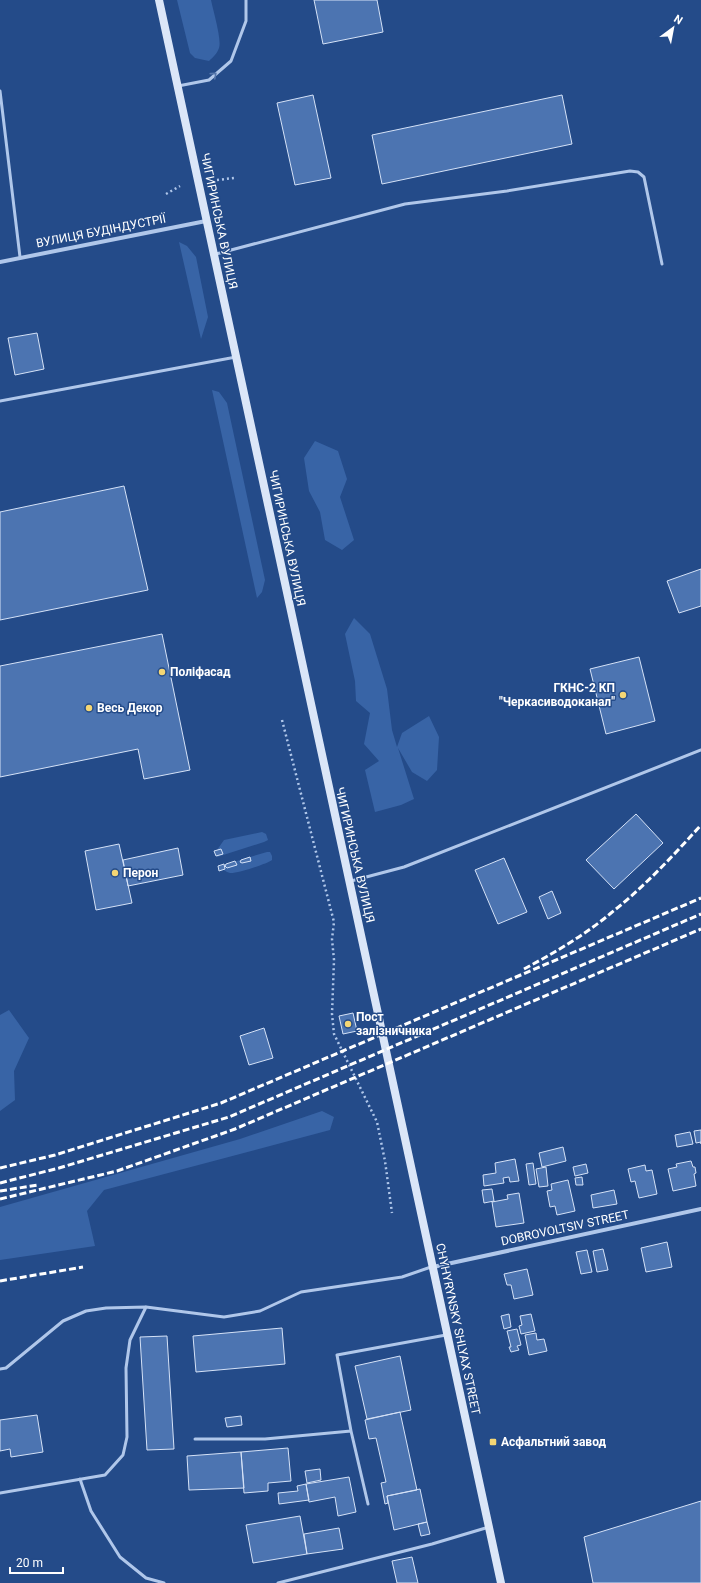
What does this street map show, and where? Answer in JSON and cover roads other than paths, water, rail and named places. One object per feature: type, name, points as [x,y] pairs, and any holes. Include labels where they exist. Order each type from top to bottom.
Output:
[{"type":"main road","name":"ЧИГИРИНСЬКА ВУЛИЦЯ","points":[[159,0],[392,1081]]},
{"type":"main road","name":"CHYHYRYNSKY SHLYAX STREET","points":[[392,1081],[501,1583]]},
{"type":"street","name":"ВУЛИЦЯ БУДІНДУСТРІЇ","points":[[0,262],[207,221]]},
{"type":"street","name":"DOBROVOLTSIV STREET","points":[[432,1266],[701,1208]]},
{"type":"lane","points":[[178,86],[209,80],[231,61],[246,21],[246,0]]},
{"type":"lane","points":[[0,91],[20,257]]},
{"type":"lane","points":[[214,254],[405,204],[508,191],[630,171],[638,172],[644,177],[662,264]]},
{"type":"lane","points":[[0,401],[236,357]]},
{"type":"lane","points":[[349,881],[404,867],[701,750]]},
{"type":"lane","points":[[0,1369],[6,1368],[63,1321],[86,1311],[106,1308],[146,1307],[224,1317],[260,1311],[301,1292],[402,1277],[432,1266]]},
{"type":"lane","points":[[0,1493],[105,1475],[123,1455],[127,1438],[126,1368],[130,1340],[146,1307]]},
{"type":"lane","points":[[368,1504],[351,1431],[338,1355],[447,1335]]},
{"type":"lane","points":[[195,1439],[266,1439],[351,1431]]},
{"type":"lane","points":[[80,1479],[91,1512],[120,1557],[146,1578],[164,1583]]},
{"type":"lane","points":[[278,1583],[432,1544],[489,1527]]},
{"type":"railway","points":[[524,969],[547,957],[591,929],[611,913],[647,882],[701,825]]},
{"type":"railway","points":[[0,1168],[55,1155],[221,1103],[701,898]]},
{"type":"railway","points":[[0,1183],[59,1168],[229,1117],[701,914]]},
{"type":"railway","points":[[0,1199],[117,1171],[235,1129],[701,929]]},
{"type":"railway","points":[[0,1191],[38,1185]]},
{"type":"railway","points":[[0,1281],[83,1267]]},
{"type":"place","name":"Поліфасад","points":[[162,672]]},
{"type":"place","name":"ГКНС-2 КП \"Черкасиводоканал\"","points":[[623,695]]},
{"type":"place","name":"Весь Декор","points":[[89,708]]},
{"type":"place","name":"Перон","points":[[115,873]]},
{"type":"place","name":"Пост залізничника","points":[[348,1024]]},
{"type":"place","name":"Асфальтний завод","points":[[493,1442]]}]
